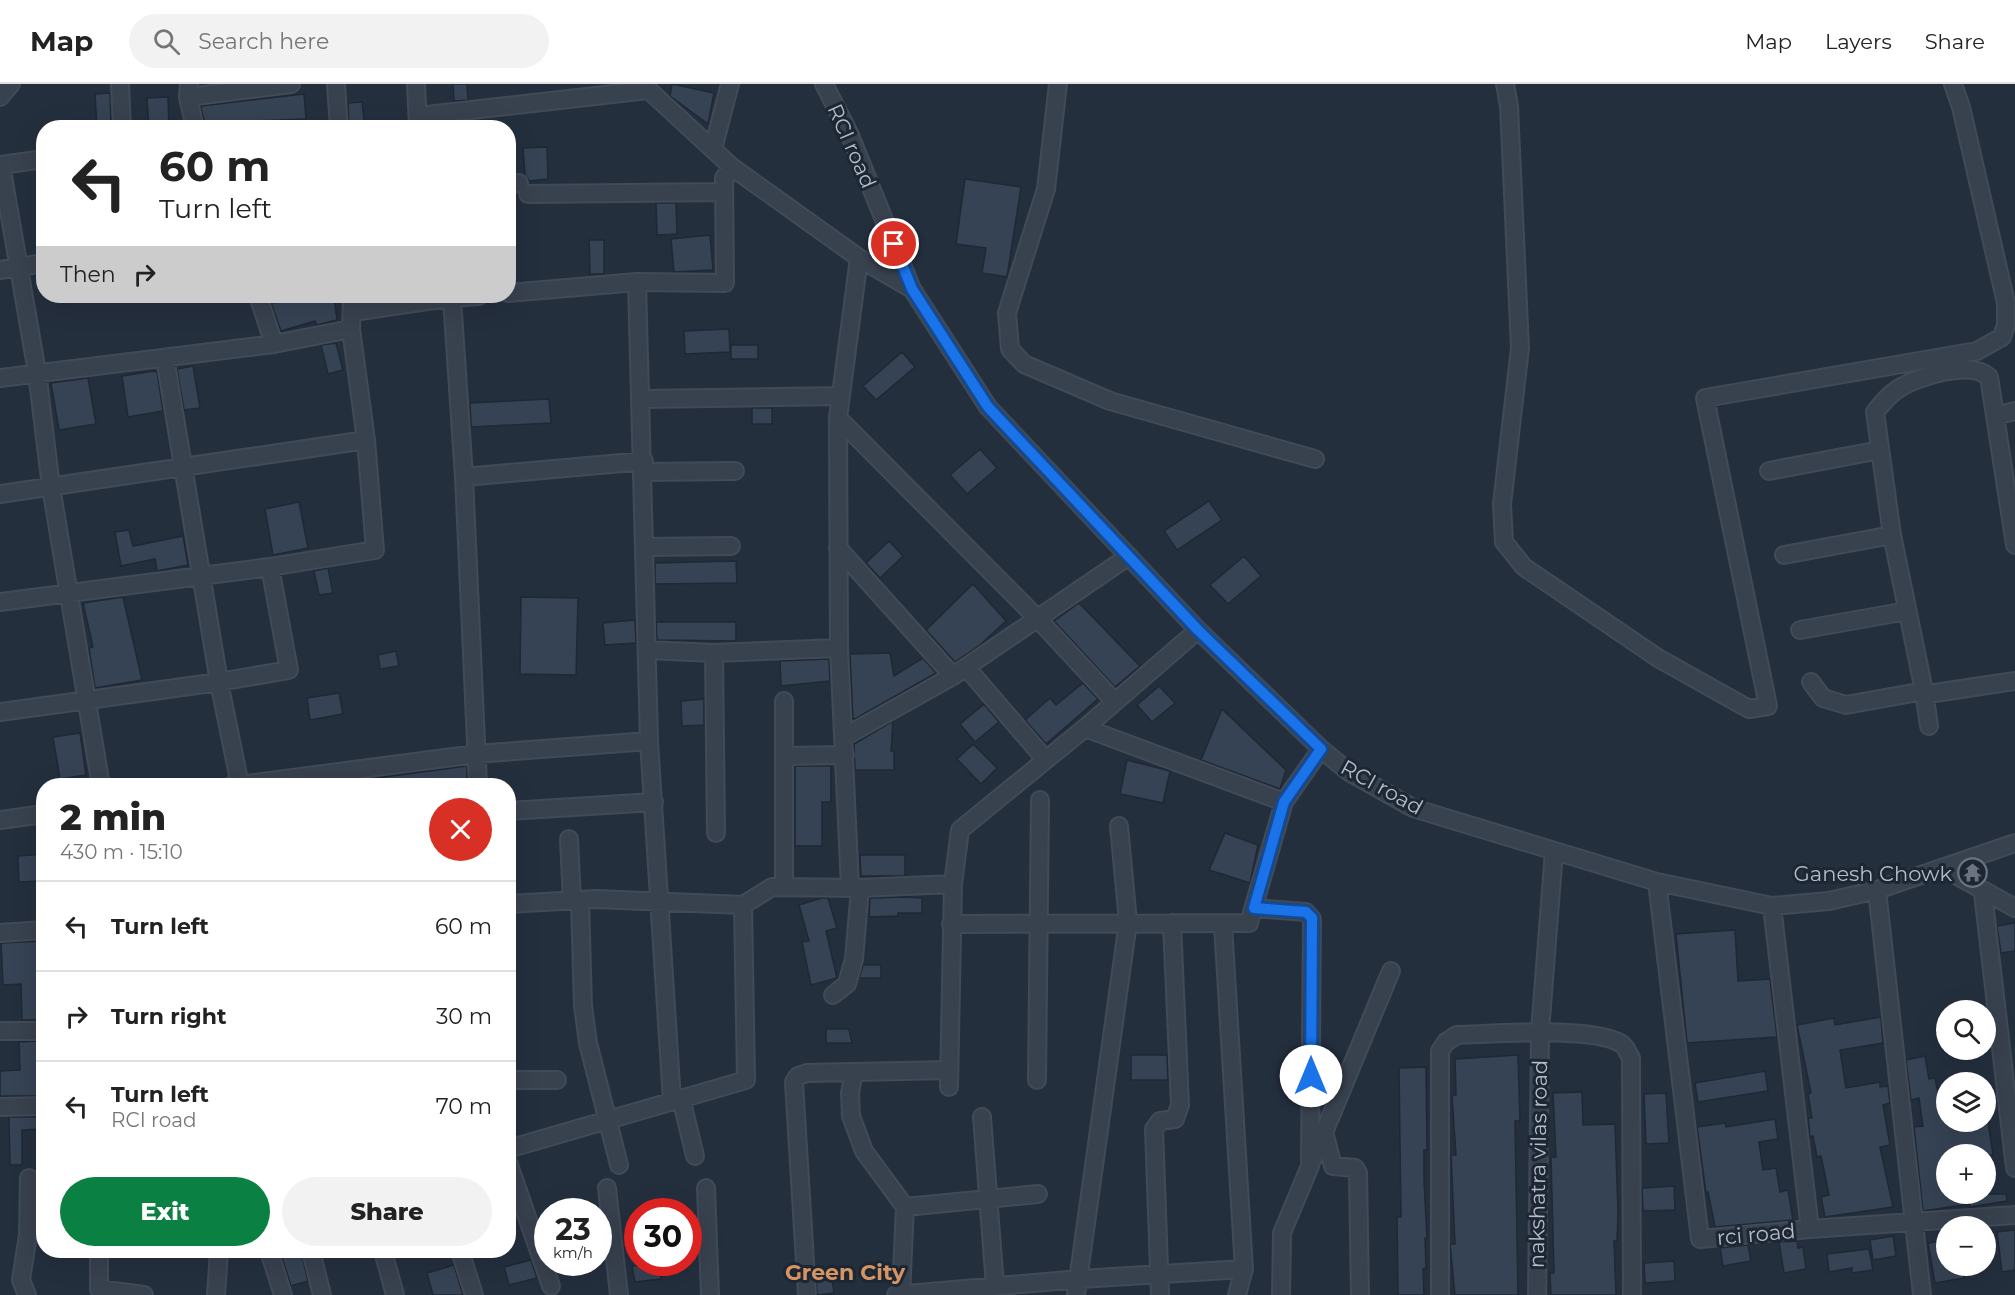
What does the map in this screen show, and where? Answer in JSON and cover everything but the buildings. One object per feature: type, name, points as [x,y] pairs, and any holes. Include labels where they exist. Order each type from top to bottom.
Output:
[{"type":"street","points":[[0,97],[10,84]]},
{"type":"street","points":[[120,84],[122,120]]},
{"type":"street","points":[[194,120],[188,90],[291,84]]},
{"type":"street","points":[[336,84],[338,120]]},
{"type":"street","points":[[416,84],[418,120]]},
{"type":"street","points":[[713,149],[730,84]]},
{"type":"street","name":"RCI road","points":[[824,84],[849,133],[912,289],[988,407],[1198,630],[1321,749],[1349,772],[1413,808],[1657,882],[1773,906],[1829,901],[1877,890],[2015,843]]},
{"type":"street","points":[[1058,84],[1046,189],[1007,313],[1010,349],[1024,364],[1110,401],[1315,459]]},
{"type":"street","points":[[1505,84],[1509,106],[1520,348],[1503,504],[1504,542],[1524,567],[1543,580],[1658,658],[1749,709],[1768,706],[1705,398],[1977,351],[2002,338],[2006,325],[2006,303],[1961,107],[1953,84]]},
{"type":"street","points":[[431,120],[645,87],[732,167],[859,258],[912,289]]},
{"type":"street","points":[[36,159],[0,160],[37,372],[51,487],[100,778]]},
{"type":"street","points":[[516,292],[637,282],[725,283],[723,192],[724,178],[732,167]]},
{"type":"street","points":[[519,187],[723,192]]},
{"type":"street","points":[[833,995],[847,984],[854,959],[855,888],[840,648],[838,418],[859,258]]},
{"type":"street","points":[[0,270],[36,264]]},
{"type":"street","points":[[637,282],[644,466],[649,741],[676,1100],[695,1156]]},
{"type":"street","points":[[260,303],[274,344]]},
{"type":"street","points":[[0,378],[274,344],[352,312],[400,303]]},
{"type":"street","points":[[452,303],[464,477],[478,778]]},
{"type":"street","points":[[0,602],[270,567],[375,550],[352,312]]},
{"type":"street","points":[[165,358],[235,778]]},
{"type":"street","points":[[1929,726],[1892,536],[1875,412],[1886,398],[1899,389],[1930,375],[1961,370],[1982,370],[1989,377],[2011,497],[2015,545]]},
{"type":"street","points":[[642,399],[841,396]]},
{"type":"street","points":[[1995,416],[2015,411]]},
{"type":"street","points":[[838,418],[1037,618],[1115,702]]},
{"type":"street","points":[[0,494],[366,440]]},
{"type":"street","points":[[1769,471],[1880,450]]},
{"type":"street","points":[[464,477],[644,466],[735,471]]},
{"type":"street","points":[[1784,555],[1892,536]]},
{"type":"street","points":[[645,547],[731,546]]},
{"type":"street","points":[[838,548],[1045,759]]},
{"type":"street","points":[[844,737],[960,671],[1129,556]]},
{"type":"street","points":[[0,712],[219,682],[289,670],[270,567]]},
{"type":"street","points":[[1800,630],[1907,611]]},
{"type":"street","points":[[949,1087],[951,924],[953,884],[960,830],[1085,728],[1198,630]]},
{"type":"street","points":[[647,650],[714,653],[840,648]]},
{"type":"street","points":[[714,653],[716,833]]},
{"type":"street","points":[[1811,682],[1823,698],[1846,705],[1924,691],[1928,694],[2015,681]]},
{"type":"street","points":[[784,702],[784,887]]},
{"type":"street","points":[[1085,728],[1284,802]]},
{"type":"street","points":[[334,778],[477,754],[649,741]]},
{"type":"street","points":[[951,924],[1128,922],[1223,925],[1249,923],[1284,802],[1321,749]]},
{"type":"street","points":[[784,756],[845,755]]},
{"type":"street","points":[[1037,1080],[1040,800]]},
{"type":"street","points":[[516,811],[654,802]]},
{"type":"street","points":[[0,820],[36,815]]},
{"type":"street","points":[[1078,1287],[1128,922],[1119,826]]},
{"type":"street","points":[[569,839],[588,1043],[619,1165]]},
{"type":"street","name":"nakshatra vilas road","points":[[1537,1295],[1540,1032],[1554,851]]},
{"type":"street","points":[[1944,868],[2015,908]]},
{"type":"street","name":"rci road","points":[[1657,882],[1700,1239],[1810,1229],[1773,906]]},
{"type":"street","points":[[516,904],[576,901],[743,905],[772,887],[855,888],[953,884]]},
{"type":"street","points":[[1877,890],[1912,1224],[1922,1295]]},
{"type":"street","points":[[1983,892],[2015,1168]]},
{"type":"street","points":[[516,1147],[746,1080],[743,905]]},
{"type":"street","points":[[1254,908],[1306,912],[1312,918],[1310,1166]]},
{"type":"street","points":[[1160,1295],[1154,1129],[1160,1121],[1175,1119],[1180,1105],[1172,923]]},
{"type":"street","points":[[1223,925],[1244,1269],[1237,1295]]},
{"type":"street","points":[[0,933],[36,931]]},
{"type":"street","points":[[1281,1295],[1282,1233],[1391,971]]},
{"type":"street","points":[[0,1031],[36,1031]]},
{"type":"street","points":[[1440,1295],[1440,1051],[1446,1042],[1457,1035],[1540,1032],[1605,1037],[1623,1044],[1631,1058],[1632,1295]]},
{"type":"street","points":[[807,1295],[794,1082],[798,1076],[807,1073],[949,1070]]},
{"type":"street","points":[[854,1072],[850,1093],[851,1116],[864,1151],[905,1207],[901,1295]]},
{"type":"street","points":[[516,1080],[557,1080]]},
{"type":"street","points":[[0,1107],[36,1106]]},
{"type":"street","points":[[982,1117],[995,1286]]},
{"type":"street","points":[[1324,1132],[1333,1166],[1355,1168],[1358,1173],[1360,1295]]},
{"type":"street","points":[[27,1295],[21,1280],[28,1235],[29,1178]]},
{"type":"street","points":[[516,1185],[551,1286]]},
{"type":"street","points":[[607,1188],[620,1295]]},
{"type":"street","points":[[706,1188],[710,1295]]},
{"type":"street","points":[[905,1207],[1038,1194]]},
{"type":"street","points":[[1810,1229],[1912,1224],[2015,1215]]},
{"type":"street","points":[[99,1258],[99,1289],[144,1295]]},
{"type":"street","points":[[216,1295],[219,1258]]},
{"type":"street","points":[[271,1258],[283,1295]]},
{"type":"street","points":[[313,1258],[322,1295]]},
{"type":"street","points":[[385,1258],[395,1295]]},
{"type":"street","points":[[462,1258],[474,1295]]},
{"type":"street","points":[[896,1295],[973,1292],[995,1286],[1078,1287],[1160,1274],[1244,1269]]},
{"type":"place","name":"Ganesh Chowk","points":[[1973,873]]},
{"type":"district","name":"Green City","points":[[845,1272]]},
{"type":"route","points":[[894,244],[912,289],[988,407],[1198,630],[1321,749],[1284,802],[1254,908],[1306,912],[1312,918],[1311,1076]]}]
